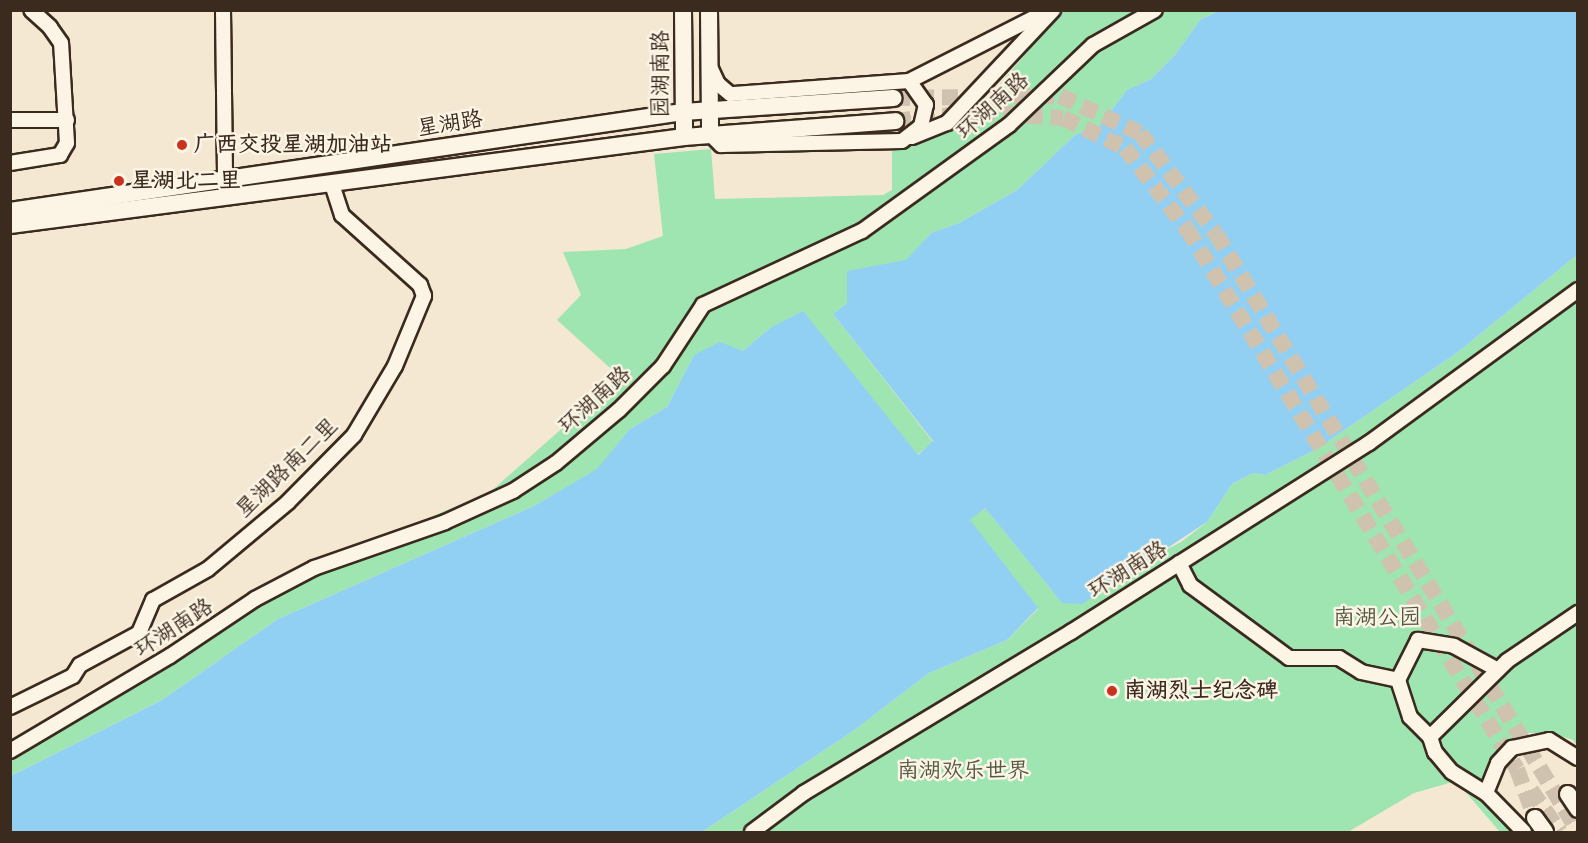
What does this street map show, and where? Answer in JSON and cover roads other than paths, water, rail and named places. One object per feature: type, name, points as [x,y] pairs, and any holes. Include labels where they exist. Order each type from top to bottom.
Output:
[{"type":"main road","name":"园湖南路","points":[[683,10],[684,137]]},
{"type":"main road","points":[[709,10],[710,134]]},
{"type":"main road","name":"星湖路","points":[[10,211],[683,112],[894,98]]},
{"type":"main road","name":"星湖路","points":[[10,225],[684,137],[895,121]]},
{"type":"main road","points":[[1568,794],[1578,809]]},
{"type":"main road","points":[[1535,818],[1545,832]]},
{"type":"street","points":[[10,163],[60,155],[67,142],[61,43],[50,27],[31,10]]},
{"type":"street","points":[[223,10],[225,179]]},
{"type":"street","points":[[709,64],[718,84],[730,94],[909,81],[1051,10]]},
{"type":"street","points":[[710,134],[721,145],[902,141],[947,123],[1051,10]]},
{"type":"street","name":"环湖南路","points":[[10,751],[160,662],[255,599],[304,573],[445,522],[513,491],[556,463],[619,410],[663,366],[703,305],[862,231],[1009,125],[1093,45],[1155,10]]},
{"type":"street","points":[[902,141],[921,126],[926,105],[909,81]]},
{"type":"street","points":[[10,120],[67,120]]},
{"type":"street","name":"星湖路南二里","points":[[10,707],[73,676],[80,665],[139,633],[153,600],[216,561],[288,502],[354,435],[395,366],[424,296],[420,285],[342,215],[333,184]]},
{"type":"street","name":"环湖南路","points":[[752,832],[804,793],[1179,563],[1369,443],[1578,290]]},
{"type":"street","points":[[1179,563],[1190,585],[1289,658],[1339,658],[1361,672],[1398,681]]},
{"type":"street","points":[[1430,737],[1498,670],[1578,613]]},
{"type":"street","points":[[1498,670],[1454,646],[1418,640],[1398,681],[1410,717],[1430,737],[1435,752],[1452,772],[1486,793],[1524,832]]},
{"type":"street","points":[[1486,793],[1489,778],[1512,748],[1549,740],[1578,758]]},
{"type":"water","points":[[1219,11],[1577,11],[1577,255],[1458,352],[1317,449],[1265,475],[1253,473],[1232,484],[1207,522],[1082,604],[1062,603],[985,508],[970,520],[1038,608],[1007,640],[929,673],[853,731],[702,832],[11,832],[11,776],[162,700],[278,619],[534,506],[597,469],[630,429],[667,407],[694,355],[720,342],[743,351],[770,328],[803,311],[918,455],[933,441],[833,314],[847,303],[847,271],[906,260],[931,233],[959,223],[1017,190],[1075,135],[1100,125],[1127,90],[1151,79],[1174,56],[1201,19]]},
{"type":"tunnel","points":[[894,98],[1060,96],[1140,133],[1216,234],[1578,831]]},
{"type":"tunnel","points":[[895,121],[979,112],[1063,118],[1125,148],[1187,229],[1517,769],[1535,818]]},
{"type":"tunnel","points":[[1531,790],[1560,832]]},
{"type":"place","name":"广西交投星湖加油站","points":[[182,145]]},
{"type":"place","name":"星湖北二里","points":[[119,181]]},
{"type":"place","name":"南湖烈士纪念碑","points":[[1112,691]]},
{"type":"park label","name":"南湖公园","points":[[1377,618]]},
{"type":"park label","name":"南湖欢乐世界","points":[[963,771]]}]
